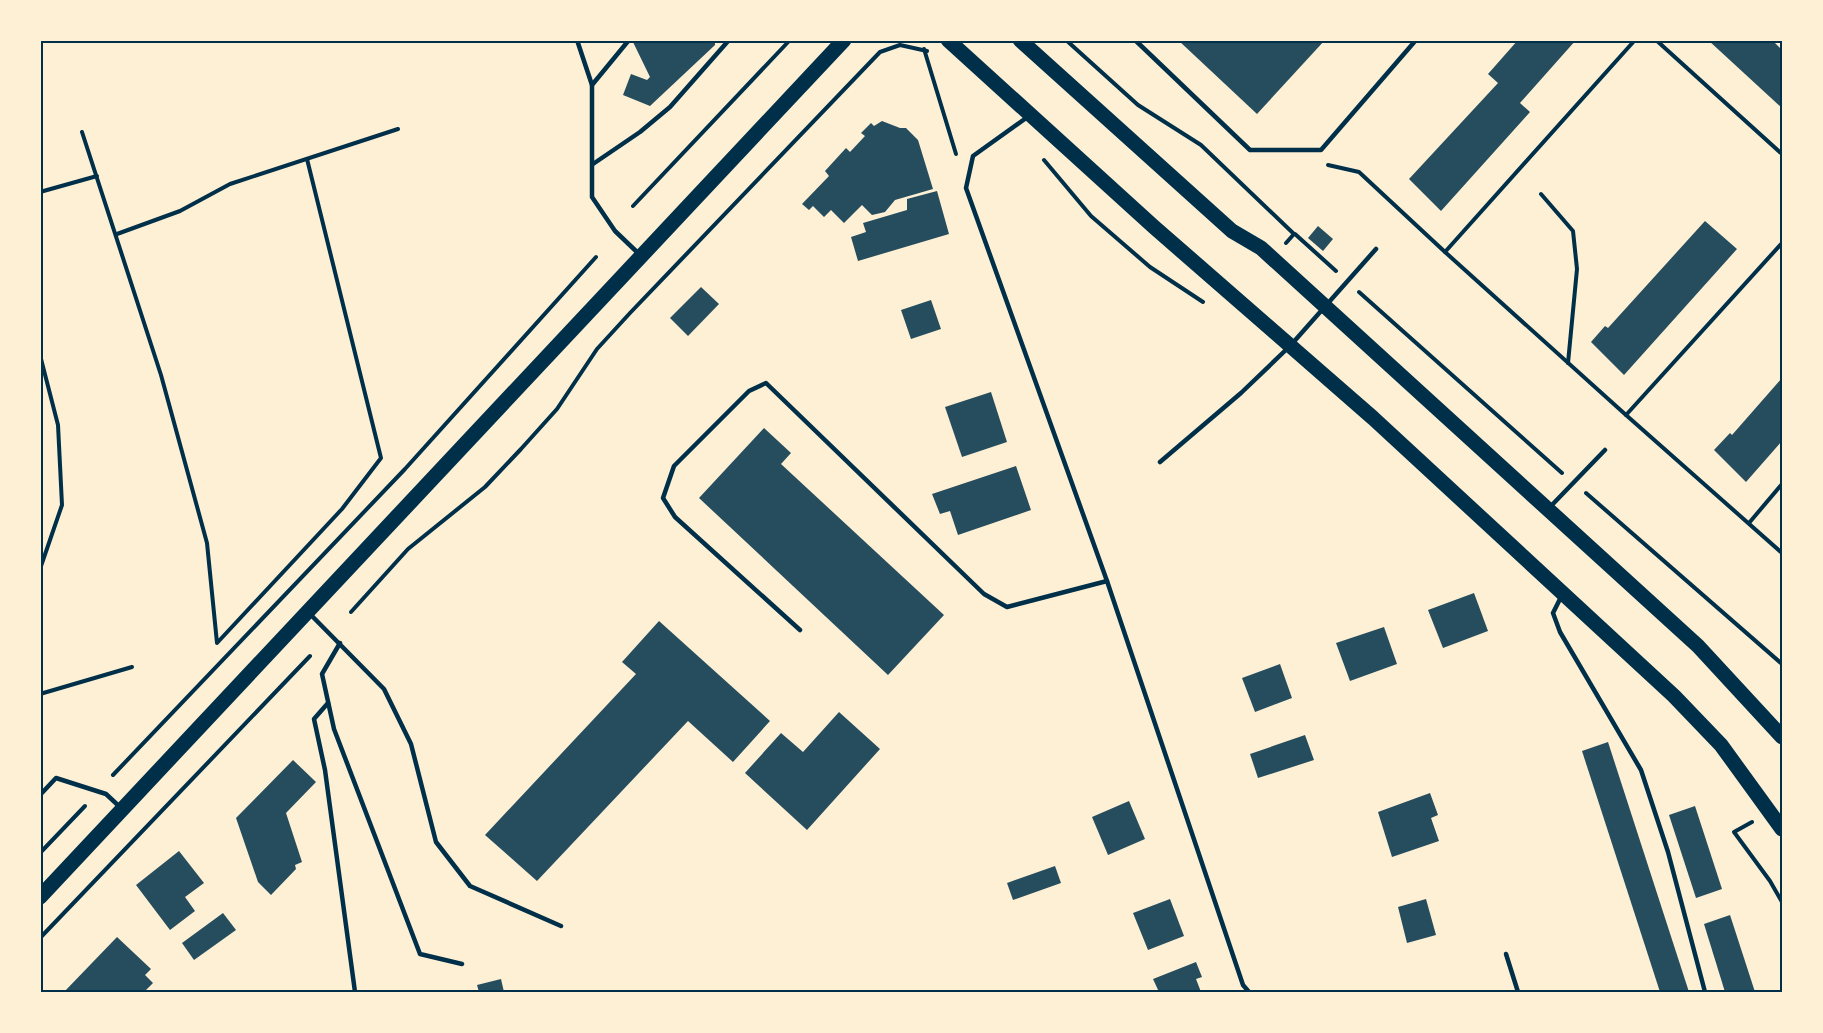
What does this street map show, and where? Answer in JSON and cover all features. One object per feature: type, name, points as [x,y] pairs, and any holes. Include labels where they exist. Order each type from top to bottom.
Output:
[{"type":"main road","points":[[40,897],[844,40]]},
{"type":"main road","points":[[948,40],[1290,345],[1563,592],[1674,696],[1721,745],[1782,829]]},
{"type":"main road","points":[[1020,40],[1232,231],[1273,258],[1548,508],[1698,646],[1782,737]]},
{"type":"lane","points":[[577,40],[592,85],[592,197],[615,231],[640,255]]},
{"type":"lane","points":[[592,85],[629,40]]},
{"type":"lane","points":[[593,164],[640,132],[670,107],[729,40]]},
{"type":"lane","points":[[1135,40],[1250,150],[1321,150],[1416,40]]},
{"type":"lane","points":[[1030,115],[974,156],[966,188],[1107,581],[1243,985],[1249,993]]},
{"type":"lane","points":[[1160,462],[1241,393],[1290,345],[1376,249]]},
{"type":"lane","points":[[800,630],[675,517],[663,498],[674,466],[749,391],[766,383],[984,594],[1007,607],[1107,581]]},
{"type":"lane","points":[[1548,508],[1605,450]]},
{"type":"lane","points":[[1563,592],[1553,613],[1560,632],[1589,686],[1641,770],[1668,852],[1705,993]]},
{"type":"lane","points":[[308,612],[384,689],[411,744],[436,842],[470,886],[561,926]]},
{"type":"lane","points":[[340,643],[322,674],[334,729],[420,954],[462,964]]},
{"type":"lane","points":[[328,704],[314,719],[325,770],[356,993]]},
{"type":"lane","points":[[40,795],[56,778],[106,794],[123,810]]},
{"type":"lane","points":[[1506,954],[1518,993]]},
{"type":"path","points":[[633,206],[790,40]]},
{"type":"path","points":[[1066,40],[1138,105],[1201,146],[1259,203],[1573,483],[1782,664]]},
{"type":"path","points":[[1445,252],[1635,40]]},
{"type":"path","points":[[1656,40],[1782,154]]},
{"type":"path","points":[[351,612],[408,549],[485,487],[557,410],[597,349],[880,51],[900,45],[924,48],[966,188]]},
{"type":"path","points":[[117,234],[180,211],[230,184],[398,129]]},
{"type":"path","points":[[82,132],[161,375],[207,543],[217,643],[342,509],[381,458],[307,159]]},
{"type":"path","points":[[1294,150],[1316,164],[1359,172],[1568,363],[1782,553]]},
{"type":"path","points":[[40,192],[97,176]]},
{"type":"path","points":[[1540,194],[1573,231],[1577,269],[1568,363]]},
{"type":"path","points":[[1273,258],[1294,234]]},
{"type":"path","points":[[1626,415],[1782,243]]},
{"type":"path","points":[[113,775],[405,469],[596,257]]},
{"type":"path","points":[[40,355],[58,425],[62,505],[40,569]]},
{"type":"path","points":[[1749,523],[1782,484]]},
{"type":"path","points":[[40,938],[310,656]]},
{"type":"path","points":[[40,694],[132,667]]},
{"type":"path","points":[[40,853],[86,805]]},
{"type":"path","points":[[1752,821],[1734,832],[1770,881],[1782,902]]},
{"type":"building","points":[[632,40],[715,40],[715,45],[650,106],[623,95],[631,74],[647,80],[650,77]]},
{"type":"building","points":[[1178,40],[1325,40],[1257,114]]},
{"type":"building","points":[[1518,40],[1576,40],[1520,103],[1530,112],[1441,211],[1409,179],[1498,83],[1488,74]]},
{"type":"building","points":[[1708,40],[1772,40],[1782,50],[1782,108]]},
{"type":"building","points":[[882,121],[906,128],[918,140],[933,189],[895,200],[885,212],[872,215],[862,205],[844,223],[831,210],[824,217],[813,206],[809,210],[802,204],[829,176],[825,171],[846,148],[850,152],[865,136],[861,133],[871,123],[874,126]]},
{"type":"building","points":[[937,191],[949,234],[858,261],[851,237],[866,232],[863,223],[907,210],[907,199]]},
{"type":"building","points":[[1705,221],[1737,249],[1624,375],[1591,342],[1605,326],[1608,328]]},
{"type":"building","points":[[1318,226],[1333,239],[1323,251],[1308,238]]},
{"type":"building","points":[[701,287],[719,304],[688,336],[670,318]]},
{"type":"building","points":[[931,300],[941,329],[911,339],[901,310]]},
{"type":"building","points":[[1782,378],[1782,441],[1746,482],[1714,450],[1730,433],[1732,435]]},
{"type":"building","points":[[991,392],[1007,442],[962,457],[945,407]]},
{"type":"building","points":[[764,428],[791,453],[781,464],[944,615],[888,675],[699,498]]},
{"type":"building","points":[[1016,466],[1031,510],[958,535],[950,511],[940,514],[932,494]]},
{"type":"building","points":[[1474,593],[1488,631],[1443,648],[1428,610]]},
{"type":"building","points":[[659,621],[770,721],[733,762],[688,721],[537,881],[485,835],[636,674],[622,662]]},
{"type":"building","points":[[1384,627],[1397,664],[1350,681],[1336,643]]},
{"type":"building","points":[[1280,664],[1292,698],[1255,712],[1242,678]]},
{"type":"building","points":[[839,712],[880,749],[807,830],[745,773],[781,733],[803,752]]},
{"type":"building","points":[[1305,735],[1314,760],[1258,778],[1250,754]]},
{"type":"building","points":[[1608,742],[1689,992],[1660,992],[1582,751]]},
{"type":"building","points":[[293,760],[316,782],[286,813],[302,862],[295,865],[296,869],[271,895],[258,882],[236,818]]},
{"type":"building","points":[[1430,793],[1438,815],[1431,818],[1439,841],[1392,857],[1378,812]]},
{"type":"building","points":[[1129,801],[1145,839],[1108,855],[1092,817]]},
{"type":"building","points":[[1695,806],[1722,889],[1696,898],[1669,815]]},
{"type":"building","points":[[179,851],[204,883],[185,897],[195,911],[170,930],[136,885]]},
{"type":"building","points":[[1055,866],[1061,883],[1013,900],[1007,883]]},
{"type":"building","points":[[1170,899],[1184,936],[1148,950],[1133,913]]},
{"type":"building","points":[[1426,899],[1436,935],[1407,943],[1398,907]]},
{"type":"building","points":[[223,913],[236,930],[194,960],[182,943]]},
{"type":"building","points":[[1730,915],[1755,992],[1725,992],[1704,924]]},
{"type":"building","points":[[117,937],[151,969],[145,975],[153,983],[144,992],[64,992]]},
{"type":"building","points":[[1196,962],[1202,977],[1196,979],[1201,992],[1159,992],[1153,979]]},
{"type":"building","points":[[501,979],[504,992],[479,992],[477,985]]}]
